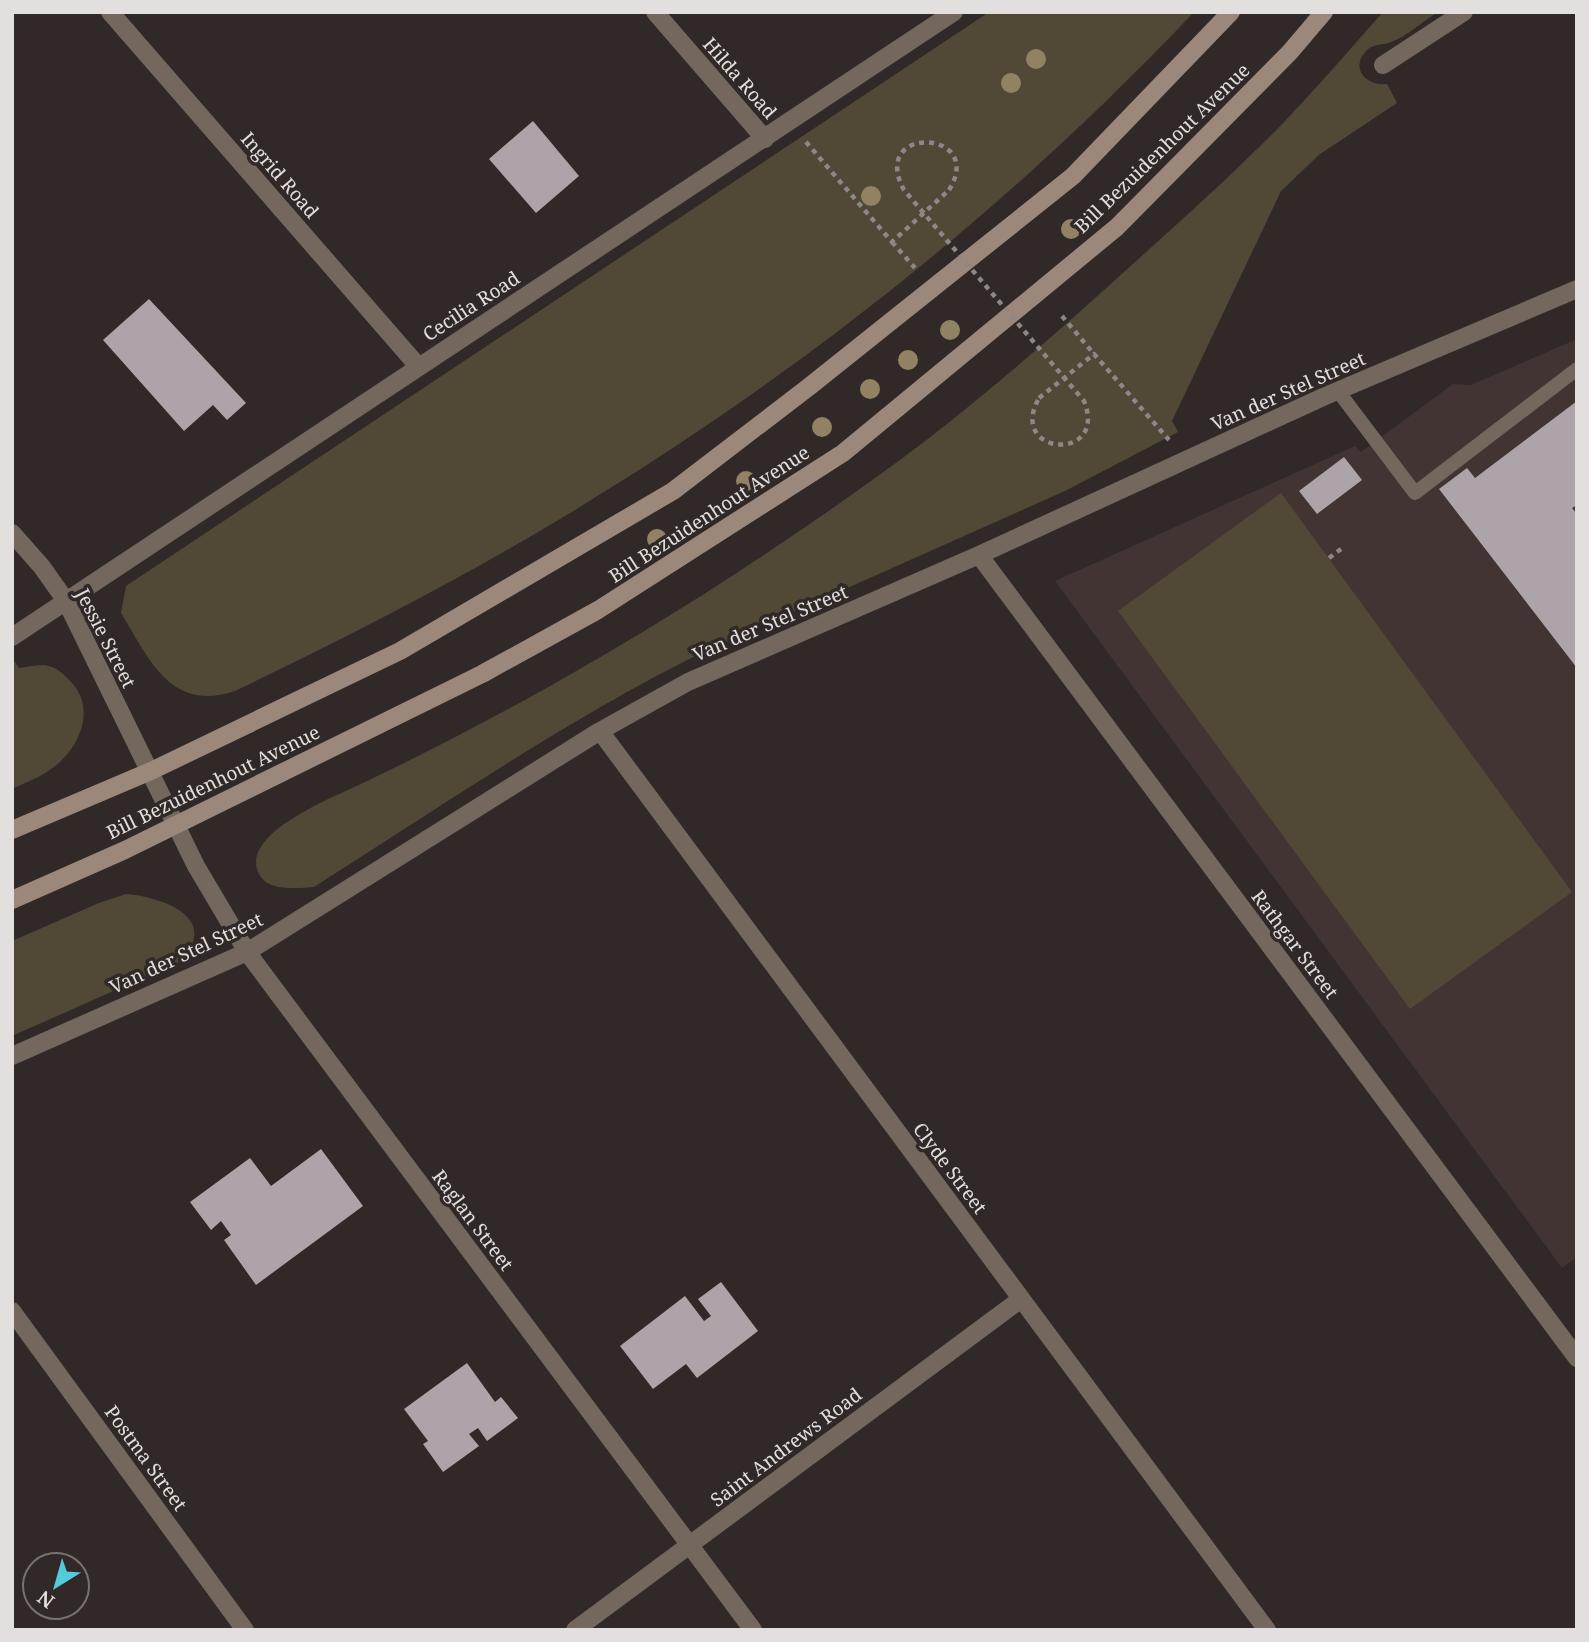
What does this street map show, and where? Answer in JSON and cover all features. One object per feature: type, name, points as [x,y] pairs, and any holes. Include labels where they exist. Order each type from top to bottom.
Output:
[{"type":"main road","name":"Bill Bezuidenhout Avenue","points":[[12,830],[150,771],[400,651],[673,491],[810,386],[1073,176],[1231,12]]},
{"type":"main road","name":"Bill Bezuidenhout Avenue","points":[[12,900],[177,825],[482,674],[575,623],[843,453],[1116,227],[1290,52],[1324,12]]},
{"type":"street","name":"Ingrid Road","points":[[110,12],[418,366]]},
{"type":"street","name":"Hilda Road","points":[[655,12],[765,138]]},
{"type":"street","name":"Cecilia Road","points":[[12,637],[954,12]]},
{"type":"street","points":[[1382,65],[1464,12]]},
{"type":"street","name":"Van der Stel Street","points":[[12,1056],[247,952],[600,731],[688,682],[979,555],[1338,391],[1577,289]]},
{"type":"street","name":"Jessie Street","points":[[12,533],[42,567],[66,601],[177,825]]},
{"type":"street","name":"Rathgar Street","points":[[979,555],[1577,1358]]},
{"type":"street","name":"Clyde Street","points":[[600,731],[1267,1630]]},
{"type":"street","name":"Raglan Street","points":[[177,825],[197,866],[247,952],[753,1630]]},
{"type":"street","name":"Saint Andrews Road","points":[[575,1630],[1021,1298]]},
{"type":"street","name":"Postma Street","points":[[12,1311],[245,1630]]},
{"type":"lane","points":[[1338,391],[1415,492],[1577,369]]},
{"type":"path","points":[[811,133],[803,139],[923,277]]},
{"type":"path","points":[[891,242],[949,190],[955,181],[957,170],[954,159],[939,143],[917,142],[907,148],[900,157],[898,180],[904,190],[1084,401],[1089,412],[1084,434],[1075,442],[1063,446],[1042,439],[1035,430],[1032,419],[1033,408],[1039,398],[1094,354]]},
{"type":"path","points":[[1062,316],[1170,441]]},
{"type":"path","points":[[1329,558],[1341,549]]},
{"type":"shaded area","points":[[989,12],[1194,12],[1112,95],[1027,175],[939,251],[848,324],[754,393],[558,520],[457,578],[235,691],[213,696],[194,694],[178,688],[152,663],[121,613],[126,586]]},
{"type":"shaded area","points":[[1383,12],[1437,12],[1397,39],[1368,49],[1361,58],[1359,64],[1363,75],[1373,83],[1387,84],[1397,103],[1320,154],[1281,191],[1172,421],[1178,432],[1065,491],[699,654],[649,680],[504,766],[314,887],[284,888],[263,880],[256,859],[263,844],[293,818],[504,711],[641,633],[775,548],[934,434],[1050,338],[1231,174],[1287,119]]},
{"type":"shaded area","points":[[1577,339],[1577,1257],[1562,1268],[1055,581],[1355,446],[1361,452],[1453,384],[1471,385]]},
{"type":"shaded area","points":[[1281,493],[1572,892],[1410,1009],[1118,611]]},
{"type":"shaded area","points":[[14,661],[19,668],[44,665],[61,672],[79,694],[84,714],[74,745],[60,762],[43,774],[12,789]]},
{"type":"shaded area","points":[[126,894],[170,905],[191,921],[194,932],[192,946],[181,961],[12,1036],[12,941]]},
{"type":"building","points":[[533,121],[579,176],[536,213],[489,159]]},
{"type":"building","points":[[149,299],[246,403],[227,420],[213,405],[184,431],[103,340]]},
{"type":"building","points":[[1577,401],[1577,505],[1572,508],[1577,514],[1577,668],[1439,489],[1467,468],[1475,478]]},
{"type":"building","points":[[1344,457],[1362,480],[1317,514],[1299,491]]},
{"type":"building","points":[[321,1149],[363,1206],[256,1285],[224,1240],[231,1235],[221,1221],[211,1230],[190,1202],[250,1158],[271,1186]]},
{"type":"building","points":[[721,1282],[758,1331],[697,1378],[686,1364],[653,1389],[620,1346],[685,1296],[704,1321],[711,1316],[698,1299]]},
{"type":"building","points":[[467,1363],[495,1402],[501,1397],[518,1418],[487,1441],[478,1428],[469,1434],[479,1446],[443,1472],[423,1444],[428,1441],[404,1409]]}]
